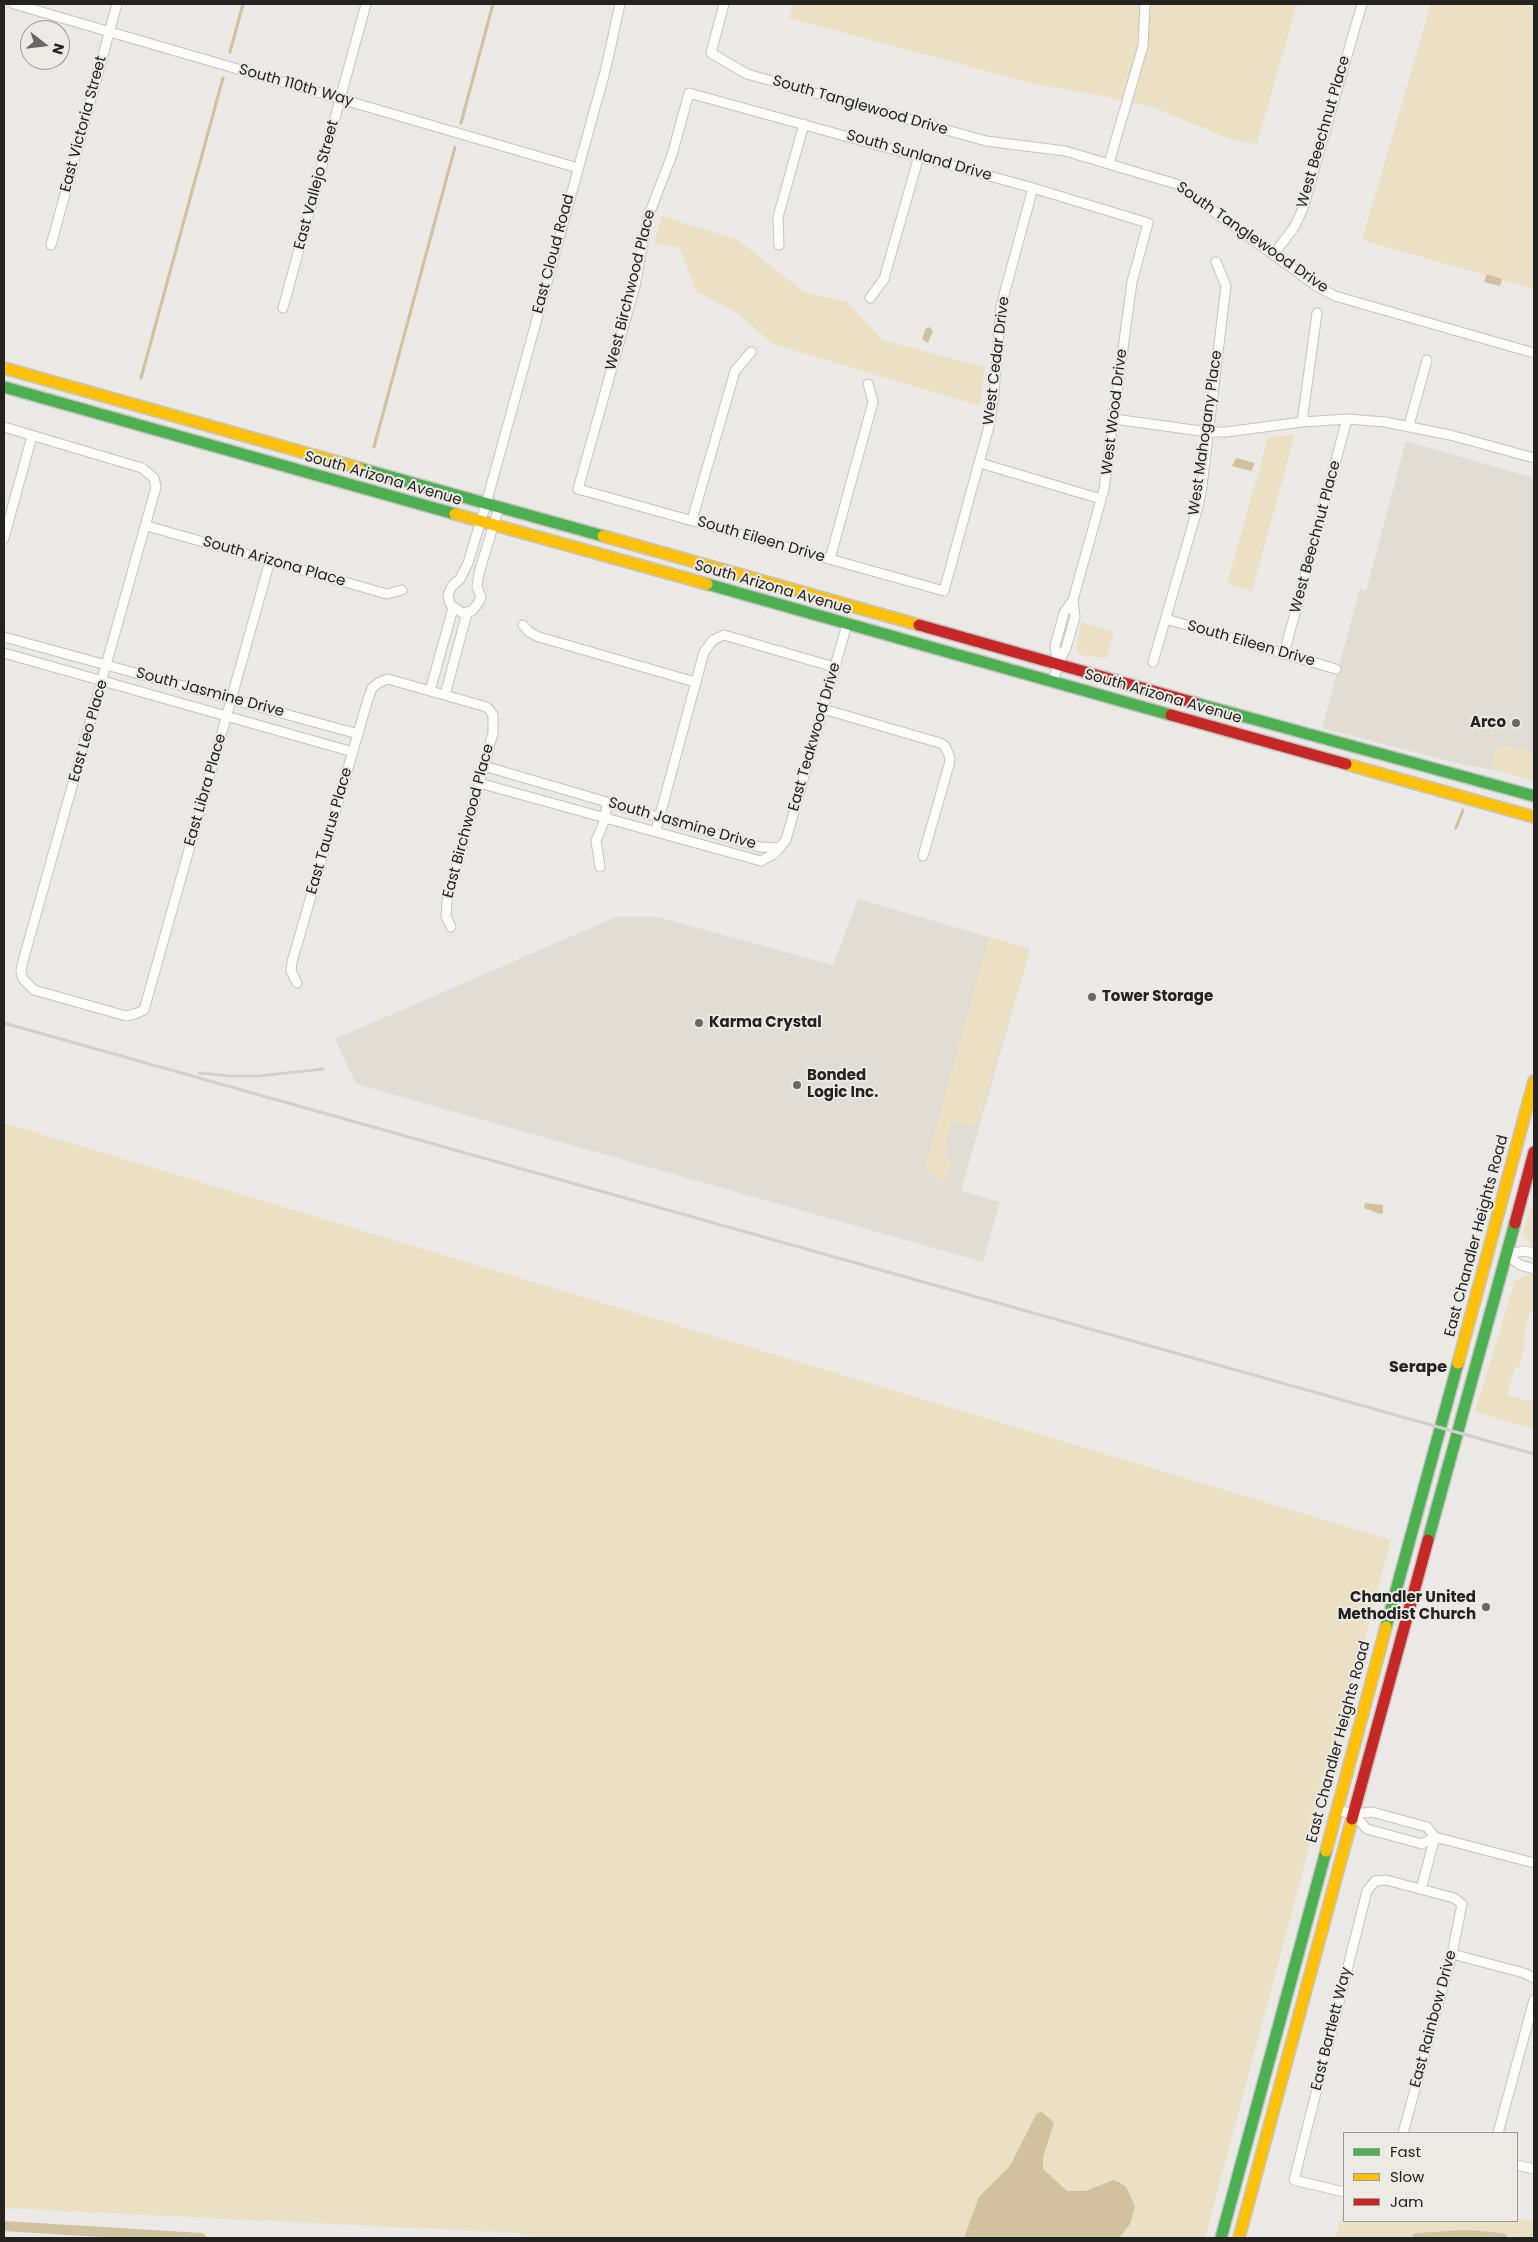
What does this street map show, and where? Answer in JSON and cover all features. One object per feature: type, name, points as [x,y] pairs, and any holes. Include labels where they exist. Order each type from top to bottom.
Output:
[{"type":"main road","name":"South Arizona Avenue","points":[[4,368],[1346,746],[1534,796]]},
{"type":"main road","name":"South Arizona Avenue","points":[[4,387],[1534,817]]},
{"type":"main road","points":[[1341,762],[1346,746]]},
{"type":"main road","name":"East Chandler Heights Road","points":[[1221,2238],[1534,1080]]},
{"type":"main road","points":[[1239,2238],[1534,1152]]},
{"type":"main road","points":[[1428,1473],[1445,1478]]},
{"type":"street","name":"South 110th Way","points":[[14,4],[578,168]]},
{"type":"street","name":"East Victoria Street","points":[[51,245],[116,4]]},
{"type":"street","name":"East Vallejo Street","points":[[283,308],[366,4]]},
{"type":"street","name":"East Cloud Road","points":[[486,504],[606,68],[620,4]]},
{"type":"street","name":"South Tanglewood Drive","points":[[724,4],[710,53],[747,74],[986,142],[1057,149],[1109,162],[1176,184],[1318,287],[1335,296],[1534,353]]},
{"type":"street","points":[[1109,162],[1142,46],[1144,4]]},
{"type":"street","name":"West Beechnut Place","points":[[1274,254],[1295,226],[1303,208],[1362,4]]},
{"type":"street","name":"South Sunland Drive","points":[[690,93],[1033,188],[1148,223]]},
{"type":"street","name":"West Birchwood Place","points":[[578,489],[635,286],[648,217],[672,154],[690,93]]},
{"type":"street","points":[[779,245],[778,217],[804,124]]},
{"type":"street","points":[[870,298],[884,279],[919,156]]},
{"type":"street","name":"West Cedar Drive","points":[[944,591],[980,464],[993,407],[1001,306],[1033,188]]},
{"type":"street","name":"West Wood Drive","points":[[1053,682],[1075,617],[1072,600],[1106,478],[1132,282],[1148,223]]},
{"type":"street","name":"West Mahogany Place","points":[[1152,662],[1199,503],[1226,286],[1216,262]]},
{"type":"street","points":[[1302,422],[1316,313]]},
{"type":"street","points":[[692,520],[735,371],[751,352]]},
{"type":"street","points":[[1409,425],[1427,360]]},
{"type":"street","points":[[830,558],[873,402],[868,384]]},
{"type":"street","points":[[1114,419],[1208,432],[1226,432],[1302,422],[1347,419],[1409,425],[1534,458]]},
{"type":"street","name":"West Beechnut Place","points":[[1284,654],[1347,419]]},
{"type":"street","points":[[4,427],[32,436],[4,538]]},
{"type":"street","name":"East Leo Place","points":[[32,436],[142,468],[154,478],[156,487],[147,526],[21,971],[26,984],[34,990],[126,1016],[135,1014]]},
{"type":"street","points":[[980,464],[1101,499]]},
{"type":"street","name":"South Eileen Drive","points":[[578,489],[944,591]]},
{"type":"street","points":[[486,504],[464,571],[460,579],[449,590],[448,600],[453,608],[462,613],[472,611],[479,602],[479,572],[499,507]]},
{"type":"street","name":"South Arizona Place","points":[[147,526],[387,594],[402,590]]},
{"type":"street","name":"East Libra Place","points":[[135,1014],[144,1010],[270,561]]},
{"type":"street","points":[[453,608],[430,691],[445,695],[467,613]]},
{"type":"street","name":"South Eileen Drive","points":[[1166,619],[1336,669]]},
{"type":"street","name":"East Teakwood Drive","points":[[780,848],[786,840],[847,624]]},
{"type":"street","points":[[523,625],[529,632],[539,637],[695,682]]},
{"type":"street","points":[[656,830],[704,652],[713,640],[724,635],[834,668]]},
{"type":"street","name":"South Jasmine Drive","points":[[4,637],[358,734]]},
{"type":"street","name":"South Jasmine Drive","points":[[4,653],[353,752]]},
{"type":"street","name":"East Taurus Place","points":[[297,983],[291,971],[292,962],[372,688],[388,679],[430,691]]},
{"type":"street","name":"East Birchwood Place","points":[[445,695],[488,708],[493,715],[494,722],[493,733],[447,901],[446,916],[451,927]]},
{"type":"street","points":[[823,709],[940,743],[948,752],[949,765],[923,856]]},
{"type":"street","name":"South Jasmine Drive","points":[[484,766],[760,847],[780,848]]},
{"type":"street","name":"South Jasmine Drive","points":[[479,783],[605,819],[656,830],[761,861],[774,854],[780,848]]},
{"type":"street","points":[[600,867],[596,841],[605,819],[608,803]]},
{"type":"street","points":[[1506,1254],[1526,1251],[1534,1253]]},
{"type":"street","points":[[1506,1254],[1520,1265],[1534,1269]]},
{"type":"street","points":[[1336,1810],[1353,1814],[1372,1812],[1427,1827],[1435,1838]]},
{"type":"street","points":[[1353,1814],[1366,1829],[1422,1844],[1435,1838],[1534,1863]]},
{"type":"street","points":[[1422,1890],[1435,1838]]},
{"type":"street","name":"East Bartlett Way","points":[[1343,2192],[1294,2180],[1367,1891],[1375,1881],[1386,1880],[1422,1890]]},
{"type":"street","name":"East Rainbow Drive","points":[[1403,2132],[1452,1954],[1462,1904],[1454,1898],[1422,1890]]},
{"type":"street","points":[[1452,1954],[1524,1973],[1534,1978]]},
{"type":"street","points":[[1498,2132],[1534,2000]]},
{"type":"street","points":[[1518,2165],[1534,2169]]},
{"type":"shaded area","points":[[793,4],[1297,4],[1257,144],[1233,140],[1155,108],[1103,96],[1035,84],[789,18]]},
{"type":"shaded area","points":[[1431,4],[1534,4],[1534,289],[1362,240]]},
{"type":"shaded area","points":[[662,216],[738,240],[804,292],[847,302],[882,340],[985,367],[980,406],[773,344],[736,312],[697,292],[679,247],[654,244]]},
{"type":"shaded area","points":[[1487,274],[1502,279],[1500,286],[1484,282]]},
{"type":"shaded area","points":[[929,327],[933,331],[928,343],[922,339],[926,328]]},
{"type":"shaded area","points":[[1295,434],[1252,591],[1227,584],[1268,437]]},
{"type":"shaded area","points":[[1406,441],[1534,478],[1534,781],[1322,728],[1360,589],[1366,591]]},
{"type":"shaded area","points":[[1236,458],[1255,463],[1251,471],[1232,466]]},
{"type":"shaded area","points":[[1081,622],[1114,632],[1107,658],[1080,655],[1076,649]]},
{"type":"shaded area","points":[[1505,746],[1534,753],[1534,781],[1500,771],[1491,765],[1496,749]]},
{"type":"shaded area","points":[[858,899],[1030,949],[961,1191],[1000,1202],[983,1262],[356,1084],[335,1039],[616,917],[658,917],[833,965]]},
{"type":"shaded area","points":[[989,937],[1030,949],[977,1127],[952,1121],[945,1143],[949,1145],[946,1154],[952,1162],[944,1184],[925,1167]]},
{"type":"shaded area","points":[[4,1123],[1391,1540],[1205,2238],[534,2238],[519,2233],[4,2208]]},
{"type":"shaded area","points":[[1534,1197],[1534,1249],[1523,1233]]},
{"type":"shaded area","points":[[1365,1203],[1383,1205],[1383,1213],[1380,1214],[1364,1208]]},
{"type":"shaded area","points":[[1530,1274],[1534,1275],[1534,1312],[1530,1311],[1523,1339],[1526,1340],[1519,1368],[1515,1367],[1507,1395],[1534,1402],[1534,1429],[1475,1412],[1515,1281]]},
{"type":"shaded area","points":[[1042,2112],[1054,2123],[1043,2157],[1043,2169],[1067,2191],[1086,2191],[1113,2180],[1119,2182],[1126,2187],[1135,2206],[1130,2224],[1119,2238],[964,2238],[979,2197],[1010,2166],[1037,2113]]},
{"type":"shaded area","points":[[1343,2211],[1343,2222],[1518,2222],[1518,2218],[1534,2222],[1534,2238],[1452,2233],[1404,2238],[1336,2238]]},
{"type":"waterway","points":[[230,52],[243,4]]},
{"type":"waterway","points":[[461,123],[493,4]]},
{"type":"waterway","points":[[141,378],[223,78]]},
{"type":"waterway","points":[[374,447],[455,147]]},
{"type":"waterway","points":[[1456,828],[1463,810]]},
{"type":"waterway","points":[[4,2226],[201,2238]]},
{"type":"waterway","points":[[1417,2238],[1466,2235],[1502,2238]]},
{"type":"railway","points":[[4,1023],[1534,1454]]},
{"type":"railway","points":[[199,1073],[259,1076],[323,1069]]},
{"type":"traffic: fast","points":[[4,387],[455,514]]},
{"type":"traffic: fast","points":[[359,468],[603,536]]},
{"type":"traffic: fast","points":[[707,584],[1171,715]]},
{"type":"traffic: fast","points":[[1195,703],[1534,796]]},
{"type":"traffic: fast","points":[[1428,1540],[1515,1223]]},
{"type":"traffic: fast","points":[[1386,1627],[1458,1363]]},
{"type":"traffic: fast","points":[[1221,2238],[1326,1851]]},
{"type":"traffic: slow","points":[[4,368],[359,468]]},
{"type":"traffic: slow","points":[[455,514],[707,584]]},
{"type":"traffic: slow","points":[[603,536],[919,625]]},
{"type":"traffic: slow","points":[[1346,764],[1534,817]]},
{"type":"traffic: slow","points":[[1458,1363],[1534,1081]]},
{"type":"traffic: slow","points":[[1326,1851],[1386,1627]]},
{"type":"traffic: slow","points":[[1239,2238],[1352,1819]]},
{"type":"traffic: jam","points":[[919,625],[1195,703]]},
{"type":"traffic: jam","points":[[1171,715],[1346,764]]},
{"type":"traffic: jam","points":[[1515,1223],[1534,1152]]},
{"type":"traffic: jam","points":[[1352,1819],[1428,1540]]},
{"type":"place","name":"Arco","points":[[1516,723]]},
{"type":"place","name":"Tower Storage","points":[[1092,997]]},
{"type":"place","name":"Karma Crystal","points":[[699,1023]]},
{"type":"place","name":"Bonded Logic Inc.","points":[[797,1085]]},
{"type":"place","name":"Chandler United Methodist Church","points":[[1486,1607]]},
{"type":"district","name":"Serape","points":[[1418,1368]]}]
